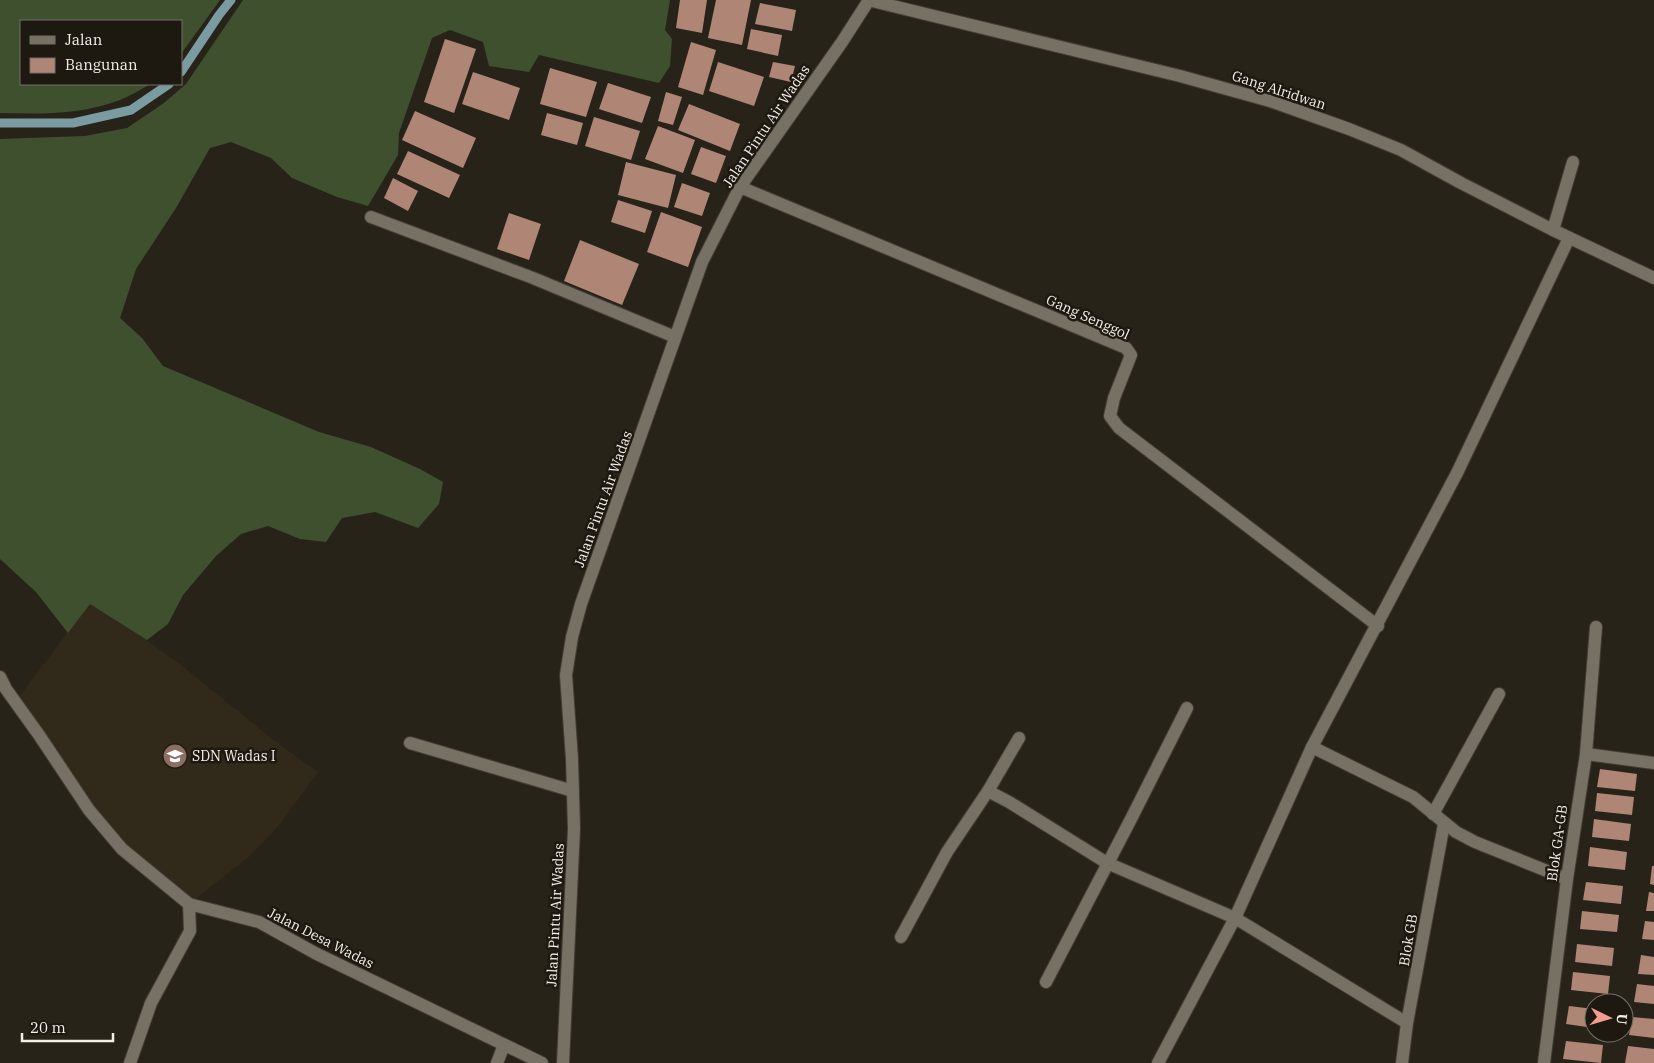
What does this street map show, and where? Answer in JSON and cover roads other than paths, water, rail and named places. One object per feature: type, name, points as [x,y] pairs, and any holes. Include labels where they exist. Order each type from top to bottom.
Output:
[{"type":"street","name":"Jalan Pintu Air Wadas","points":[[563,1063],[574,829],[566,675],[572,637],[581,604],[702,262],[740,186],[842,42],[868,0]]},
{"type":"street","name":"Gang Alridwan","points":[[868,0],[1180,76],[1270,101],[1401,150],[1553,230],[1654,278]]},
{"type":"street","points":[[1553,230],[1572,162]]},
{"type":"street","name":"Gang Senggol","points":[[740,186],[1126,348],[1130,355],[1114,398],[1110,416],[1119,428],[1378,626]]},
{"type":"street","points":[[371,218],[533,278],[675,337]]},
{"type":"street","points":[[1158,1063],[1235,918],[1312,747],[1378,626],[1457,473],[1570,238]]},
{"type":"street","name":"Blok GA-GB","points":[[1544,1063],[1567,879],[1586,754],[1596,627]]},
{"type":"street","name":"Jalan Desa Wadas","points":[[0,677],[6,689],[95,816],[122,849],[189,904],[259,922],[316,953],[542,1063]]},
{"type":"street","points":[[1434,814],[1499,694]]},
{"type":"street","points":[[1046,982],[1187,708]]},
{"type":"street","points":[[901,937],[947,852],[988,791],[1020,738]]},
{"type":"street","points":[[410,743],[573,791]]},
{"type":"street","points":[[1312,747],[1414,797],[1444,824],[1475,842],[1567,879]]},
{"type":"street","points":[[1586,754],[1654,763]]},
{"type":"street","points":[[988,791],[1107,863],[1235,918],[1408,1023]]},
{"type":"street","name":"Blok GB","points":[[1402,1063],[1444,824]]},
{"type":"street","points":[[130,1063],[151,1003],[190,931],[189,904]]},
{"type":"street","points":[[497,1063],[504,1045]]},
{"type":"waterway","points":[[182,70],[231,0]]},
{"type":"waterway","points":[[0,123],[73,123],[131,110],[168,85]]},
{"type":"place","name":"SDN Wadas I","points":[[175,756]]}]
